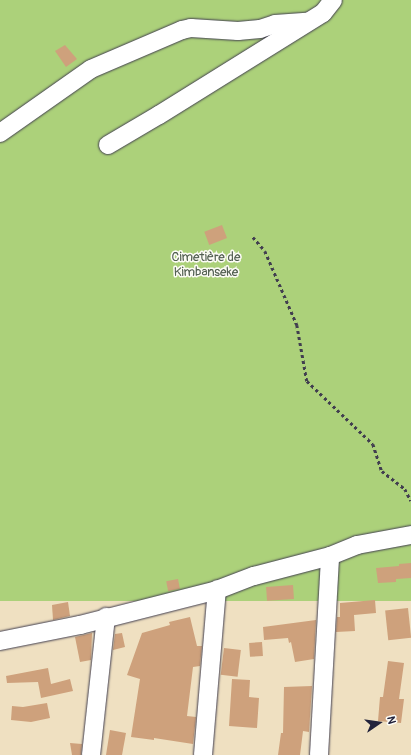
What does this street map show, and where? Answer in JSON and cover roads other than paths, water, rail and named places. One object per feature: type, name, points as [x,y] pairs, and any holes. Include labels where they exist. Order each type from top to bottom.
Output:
[{"type":"street","points":[[108,145],[323,13],[333,0]]},
{"type":"street","points":[[0,133],[91,69],[182,30],[191,28],[238,31],[260,29],[275,24],[307,22]]},
{"type":"street","points":[[0,641],[80,625],[217,590],[254,576],[330,556],[357,545],[411,535]]},
{"type":"street","points":[[319,755],[330,556]]},
{"type":"street","points":[[203,755],[217,590]]},
{"type":"street","points":[[91,755],[106,618]]},
{"type":"park label","name":"Cimetière de Kimbanseke","points":[[206,266]]}]
